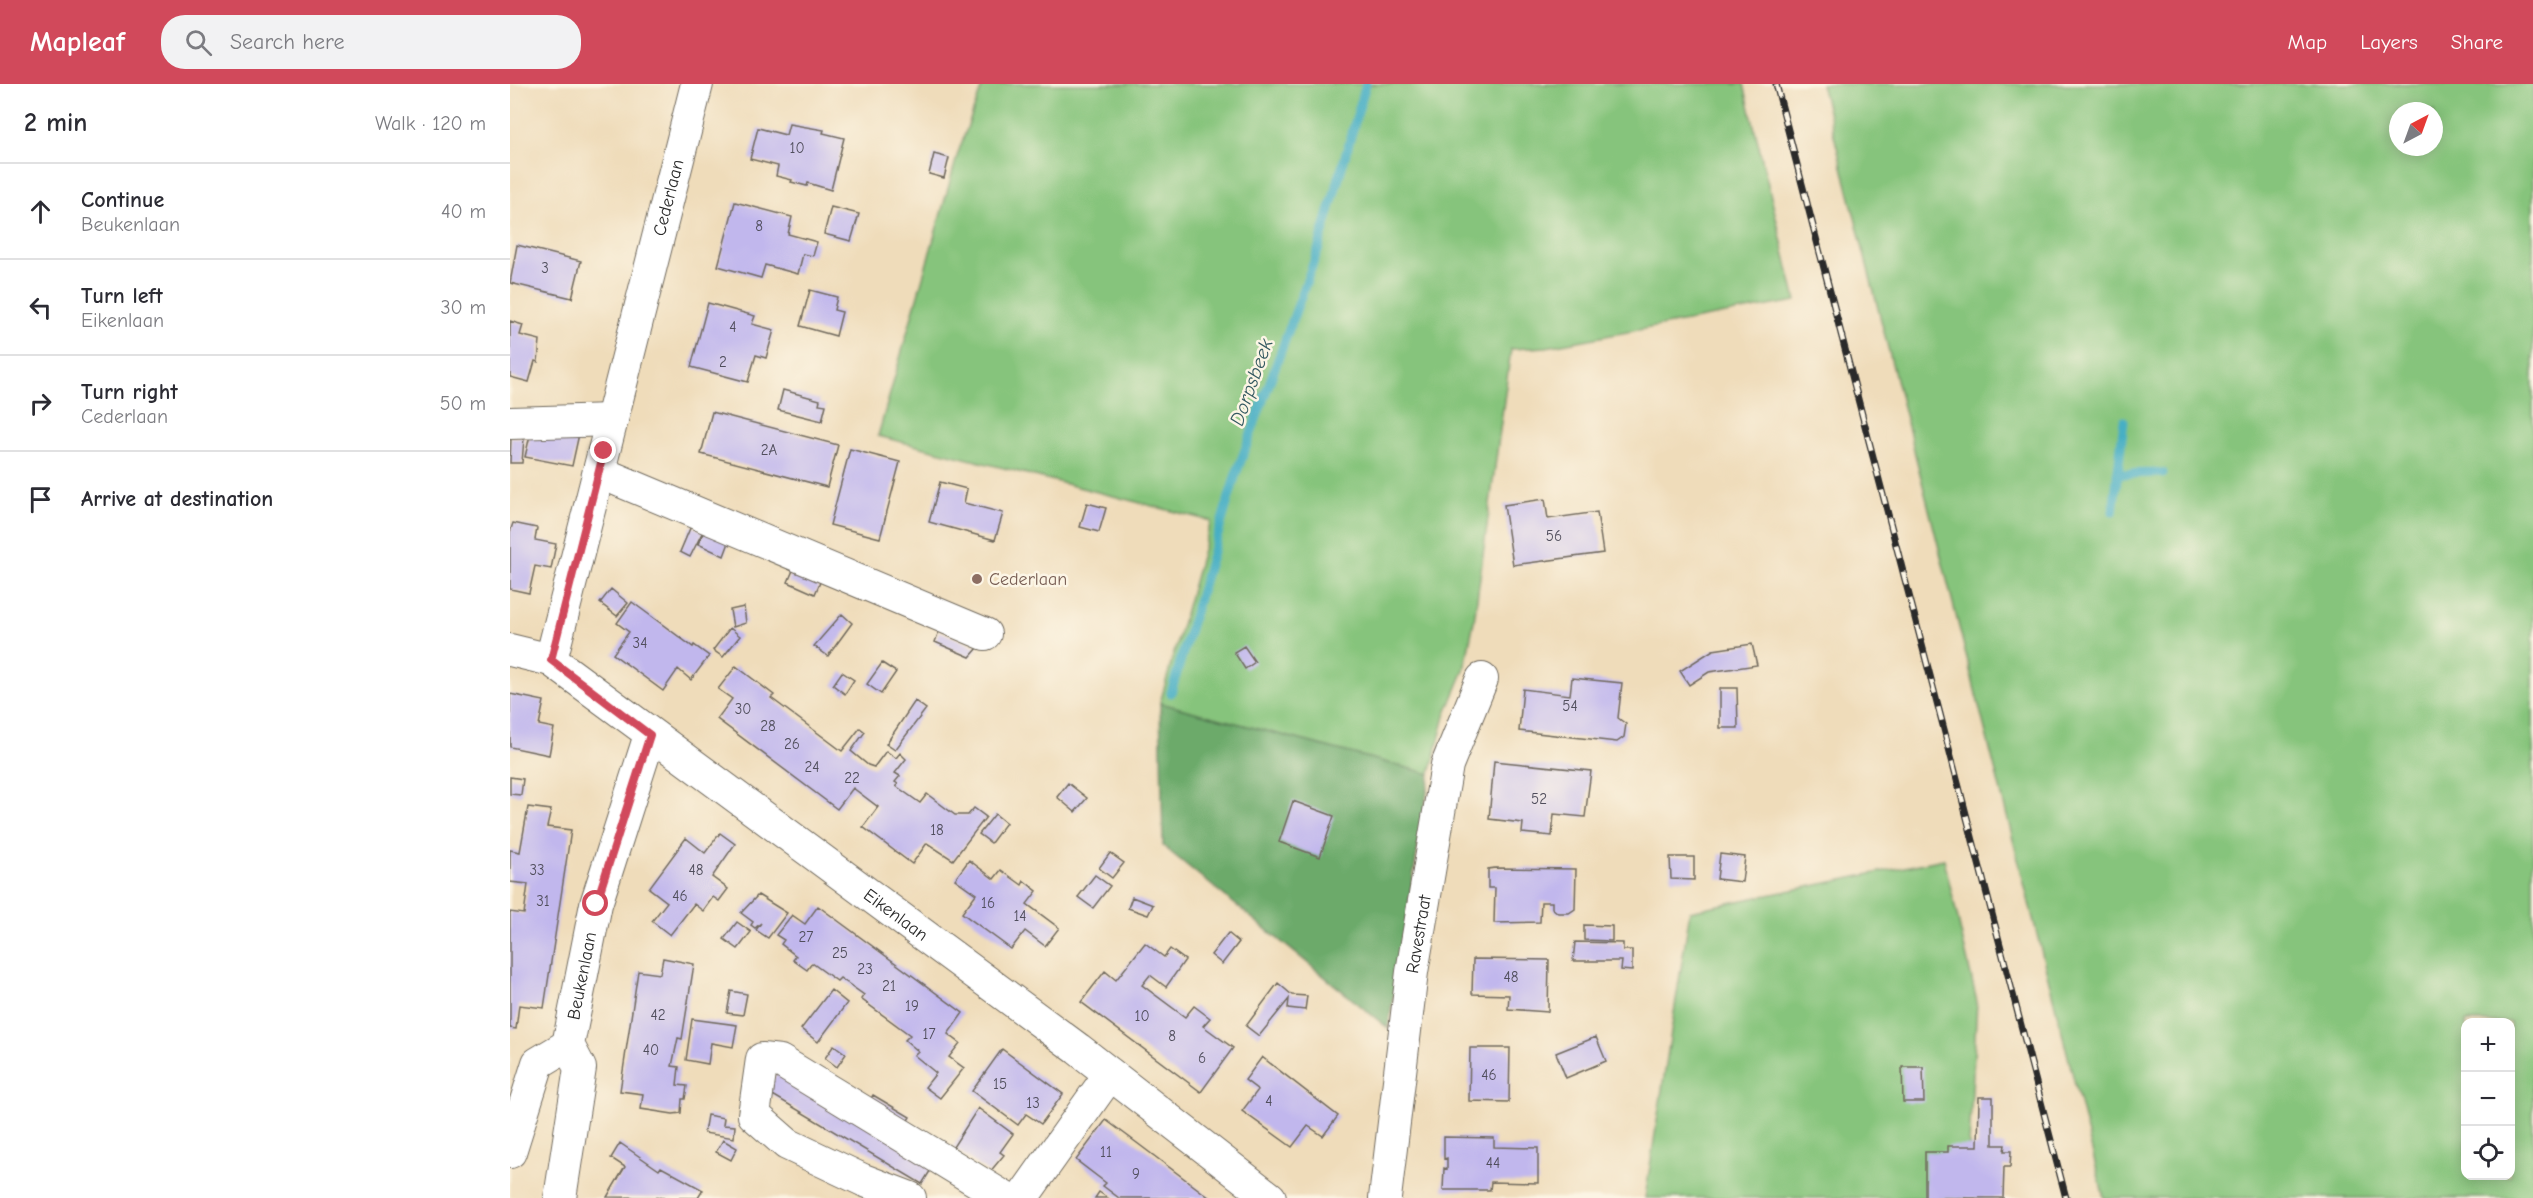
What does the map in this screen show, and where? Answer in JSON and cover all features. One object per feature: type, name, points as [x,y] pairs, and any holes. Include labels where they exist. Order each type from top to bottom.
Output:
[{"type":"street","name":"Cederlaan","points":[[551,660],[697,84]]},
{"type":"street","points":[[510,423],[612,420]]},
{"type":"street","points":[[599,472],[985,634]]},
{"type":"street","name":"Eikenlaan","points":[[510,650],[551,660],[1110,1074],[1270,1198]]},
{"type":"street","name":"Ravestraat","points":[[1385,1198],[1412,972],[1447,765],[1482,679]]},
{"type":"street","name":"Beukenlaan","points":[[560,1198],[580,1068],[568,1045],[596,904],[650,735]]},
{"type":"street","name":"Beukenlaan","points":[[510,1152],[538,1063],[568,1045]]},
{"type":"street","points":[[910,1198],[787,1144],[754,1115],[762,1059],[780,1061],[1005,1198]]},
{"type":"street","points":[[1022,1198],[1110,1074]]},
{"type":"green space","points":[[983,84],[1744,84],[1796,301],[1546,347],[1511,349],[1474,621],[1464,670],[1445,716],[1430,774],[1160,703],[1211,521],[878,436],[958,153]]},
{"type":"green space","points":[[1821,84],[2533,84],[2533,1198],[2104,1198]]},
{"type":"green space","points":[[1160,703],[1430,774],[1388,1028],[1163,846]]},
{"type":"green space","points":[[1944,859],[1977,1002],[1966,1198],[1645,1198],[1690,911]]},
{"type":"building","points":[[789,124],[824,130],[823,133],[844,138],[831,190],[808,183],[807,186],[791,182],[792,180],[776,176],[778,166],[750,159],[758,128],[786,135]]},
{"type":"building","points":[[934,154],[949,158],[944,178],[929,174]]},
{"type":"building","points":[[735,202],[792,217],[788,234],[817,242],[813,256],[803,254],[798,274],[765,265],[761,278],[718,266]]},
{"type":"building","points":[[831,207],[859,214],[851,241],[824,234]]},
{"type":"building","points":[[517,245],[581,261],[572,298],[510,283]]},
{"type":"building","points":[[810,290],[837,297],[834,310],[842,312],[836,336],[800,326]]},
{"type":"building","points":[[708,303],[755,316],[752,324],[774,330],[766,358],[756,355],[748,382],[691,367]]},
{"type":"building","points":[[510,321],[523,325],[520,335],[540,340],[538,362],[535,361],[529,382],[510,377]]},
{"type":"building","points":[[783,390],[820,400],[819,404],[826,405],[822,421],[778,410]]},
{"type":"building","points":[[712,412],[838,445],[827,487],[701,454]]},
{"type":"building","points":[[579,434],[572,466],[525,457],[530,435]]},
{"type":"building","points":[[511,437],[524,438],[522,463],[510,463]]},
{"type":"building","points":[[850,449],[900,462],[880,538],[830,525]]},
{"type":"building","points":[[940,482],[967,489],[964,503],[1003,513],[995,540],[929,522]]},
{"type":"building","points":[[1545,499],[1548,519],[1597,512],[1603,553],[1513,565],[1504,505]]},
{"type":"building","points":[[1087,503],[1106,508],[1099,532],[1080,527]]},
{"type":"building","points":[[513,523],[537,528],[535,540],[556,544],[551,569],[535,566],[529,593],[510,589],[510,532]]},
{"type":"building","points":[[691,526],[703,531],[690,557],[680,552]]},
{"type":"building","points":[[705,529],[730,540],[724,556],[698,544]]},
{"type":"building","points":[[794,568],[821,580],[815,594],[788,582]]},
{"type":"building","points":[[611,589],[628,603],[617,616],[600,603]]},
{"type":"building","points":[[632,602],[693,647],[694,645],[709,656],[691,680],[678,669],[663,691],[613,654],[629,632],[617,623]]},
{"type":"building","points":[[744,607],[746,623],[733,627],[730,610]]},
{"type":"building","points":[[842,614],[852,623],[828,656],[814,646]]},
{"type":"building","points":[[730,628],[740,636],[723,657],[713,650]]},
{"type":"building","points":[[939,631],[978,648],[970,657],[935,642]]},
{"type":"building","points":[[1752,644],[1757,665],[1709,672],[1689,685],[1680,671],[1713,650]]},
{"type":"building","points":[[1244,646],[1255,662],[1245,669],[1234,652]]},
{"type":"building","points":[[882,663],[896,672],[881,694],[867,684]]},
{"type":"building","points":[[736,666],[774,695],[771,698],[842,751],[860,728],[865,732],[851,751],[868,765],[874,767],[886,751],[896,758],[900,753],[906,759],[895,773],[900,776],[895,782],[898,784],[896,786],[920,803],[927,794],[955,815],[968,815],[974,808],[986,817],[953,860],[927,843],[912,864],[863,827],[878,807],[853,788],[837,809],[717,719],[732,699],[718,689]]},
{"type":"building","points":[[842,672],[854,680],[845,694],[833,685]]},
{"type":"building","points":[[1572,678],[1622,683],[1618,718],[1626,724],[1624,737],[1617,742],[1519,731],[1523,689],[1570,695]]},
{"type":"building","points":[[1720,688],[1737,688],[1738,728],[1720,728]]},
{"type":"building","points":[[510,694],[544,701],[539,725],[554,728],[549,755],[510,747]]},
{"type":"building","points":[[915,701],[926,709],[895,750],[886,744]]},
{"type":"building","points":[[1494,761],[1591,771],[1585,817],[1554,814],[1552,836],[1522,833],[1523,823],[1489,819]]},
{"type":"building","points":[[510,777],[523,779],[521,795],[510,794]]},
{"type":"building","points":[[1068,783],[1087,798],[1075,812],[1057,797]]},
{"type":"building","points":[[1293,801],[1334,816],[1320,857],[1279,842]]},
{"type":"building","points":[[528,807],[551,810],[547,827],[571,830],[544,1008],[519,1005],[516,1029],[510,1028],[510,912],[524,914],[528,884],[510,882],[510,850],[520,852]]},
{"type":"building","points":[[995,814],[1006,823],[991,843],[979,834]]},
{"type":"building","points":[[720,833],[735,844],[712,877],[728,889],[719,901],[713,897],[703,911],[694,904],[670,935],[652,921],[667,902],[649,888],[686,838],[705,853]]},
{"type":"building","points":[[1110,853],[1124,863],[1112,878],[1099,868]]},
{"type":"building","points":[[1720,854],[1745,857],[1742,882],[1717,879]]},
{"type":"building","points":[[1670,857],[1694,857],[1694,880],[1671,879]]},
{"type":"building","points":[[969,860],[994,879],[1001,870],[1022,885],[1024,881],[1037,891],[1027,904],[1059,928],[1045,946],[1025,931],[1011,949],[962,913],[976,894],[955,879]]},
{"type":"building","points":[[1488,869],[1576,869],[1575,909],[1569,913],[1558,913],[1552,908],[1552,902],[1541,902],[1540,922],[1494,923],[1495,888],[1488,888]]},
{"type":"building","points":[[1095,875],[1110,886],[1093,908],[1078,897]]},
{"type":"building","points":[[758,895],[787,913],[768,938],[756,930],[761,923],[755,928],[751,925],[753,922],[741,913]]},
{"type":"building","points":[[1132,897],[1153,905],[1148,915],[1128,908]]},
{"type":"building","points":[[818,906],[963,1013],[948,1034],[960,1043],[949,1057],[964,1068],[940,1098],[925,1087],[936,1073],[914,1055],[918,1051],[905,1040],[910,1035],[861,999],[864,995],[840,978],[837,981],[812,963],[807,970],[793,960],[796,956],[781,944],[784,940],[776,935],[792,915],[805,924]]},
{"type":"building","points":[[737,922],[751,932],[738,949],[724,939]]},
{"type":"building","points":[[1584,925],[1612,926],[1612,941],[1584,940]]},
{"type":"building","points":[[1228,933],[1239,942],[1222,964],[1211,955]]},
{"type":"building","points":[[1575,942],[1623,943],[1623,950],[1632,950],[1632,971],[1621,970],[1622,961],[1573,961]]},
{"type":"building","points":[[1145,943],[1164,957],[1170,949],[1185,960],[1166,987],[1150,975],[1142,985],[1185,1017],[1194,1006],[1210,1018],[1203,1026],[1233,1048],[1201,1092],[1081,1002],[1105,971],[1116,980]]},
{"type":"building","points":[[663,958],[694,964],[682,1039],[678,1038],[672,1066],[679,1067],[677,1085],[687,1086],[685,1099],[682,1099],[681,1113],[673,1114],[641,1109],[643,1094],[620,1091],[638,971],[660,974]]},
{"type":"building","points":[[1473,959],[1549,960],[1548,1012],[1508,1009],[1509,995],[1472,994]]},
{"type":"building","points":[[1278,983],[1292,995],[1307,996],[1305,1010],[1288,1008],[1289,999],[1259,1036],[1246,1026]]},
{"type":"building","points":[[831,990],[847,1003],[818,1042],[801,1029]]},
{"type":"building","points":[[731,991],[747,994],[743,1015],[727,1013]]},
{"type":"building","points":[[692,1019],[737,1025],[733,1047],[711,1043],[708,1064],[686,1060]]},
{"type":"building","points":[[1596,1037],[1606,1061],[1566,1078],[1556,1053]]},
{"type":"building","points":[[834,1045],[846,1054],[837,1067],[825,1058]]},
{"type":"building","points":[[1470,1048],[1510,1048],[1509,1102],[1469,1101]]},
{"type":"building","points":[[1002,1049],[1063,1094],[1041,1124],[1026,1114],[1018,1125],[972,1091]]},
{"type":"building","points":[[1262,1057],[1338,1116],[1323,1136],[1308,1126],[1292,1147],[1242,1111],[1258,1090],[1245,1080]]},
{"type":"building","points":[[781,1067],[937,1160],[922,1184],[766,1091]]},
{"type":"building","points":[[1902,1067],[1923,1067],[1924,1102],[1903,1102]]},
{"type":"building","points":[[873,1095],[910,1117],[905,1125],[869,1102]]},
{"type":"building","points":[[1979,1097],[1993,1097],[1993,1145],[2005,1145],[2004,1151],[2011,1151],[2010,1167],[2004,1167],[2003,1198],[1925,1198],[1925,1152],[1948,1152],[1948,1146],[1978,1146]]},
{"type":"building","points":[[978,1108],[1013,1134],[1000,1152],[1004,1155],[989,1173],[953,1147]]},
{"type":"building","points":[[707,1115],[724,1118],[723,1125],[735,1126],[734,1138],[704,1133]]},
{"type":"building","points":[[1106,1120],[1210,1198],[1119,1198],[1103,1186],[1106,1183],[1076,1160]]},
{"type":"building","points":[[1444,1137],[1494,1138],[1494,1147],[1538,1148],[1538,1183],[1491,1182],[1490,1190],[1443,1190],[1444,1168],[1447,1169],[1447,1158],[1444,1159]]},
{"type":"building","points":[[723,1140],[737,1148],[731,1160],[716,1152]]},
{"type":"building","points":[[620,1143],[659,1170],[661,1167],[703,1190],[698,1198],[607,1197],[625,1167],[611,1158]]},
{"type":"building","points":[[1099,1192],[1108,1198],[1095,1198]]},
{"type":"waterway","name":"Dorpsbeek","points":[[1171,693],[1235,477],[1318,250],[1366,84]]},
{"type":"waterway","points":[[2113,512],[2124,421]]},
{"type":"waterway","points":[[2117,474],[2163,473]]},
{"type":"railway","points":[[1776,84],[2066,1198]]},
{"type":"place","name":"Cederlaan","points":[[977,579]]},
{"type":"route","points":[[596,904],[650,735],[551,660],[604,451]]}]
